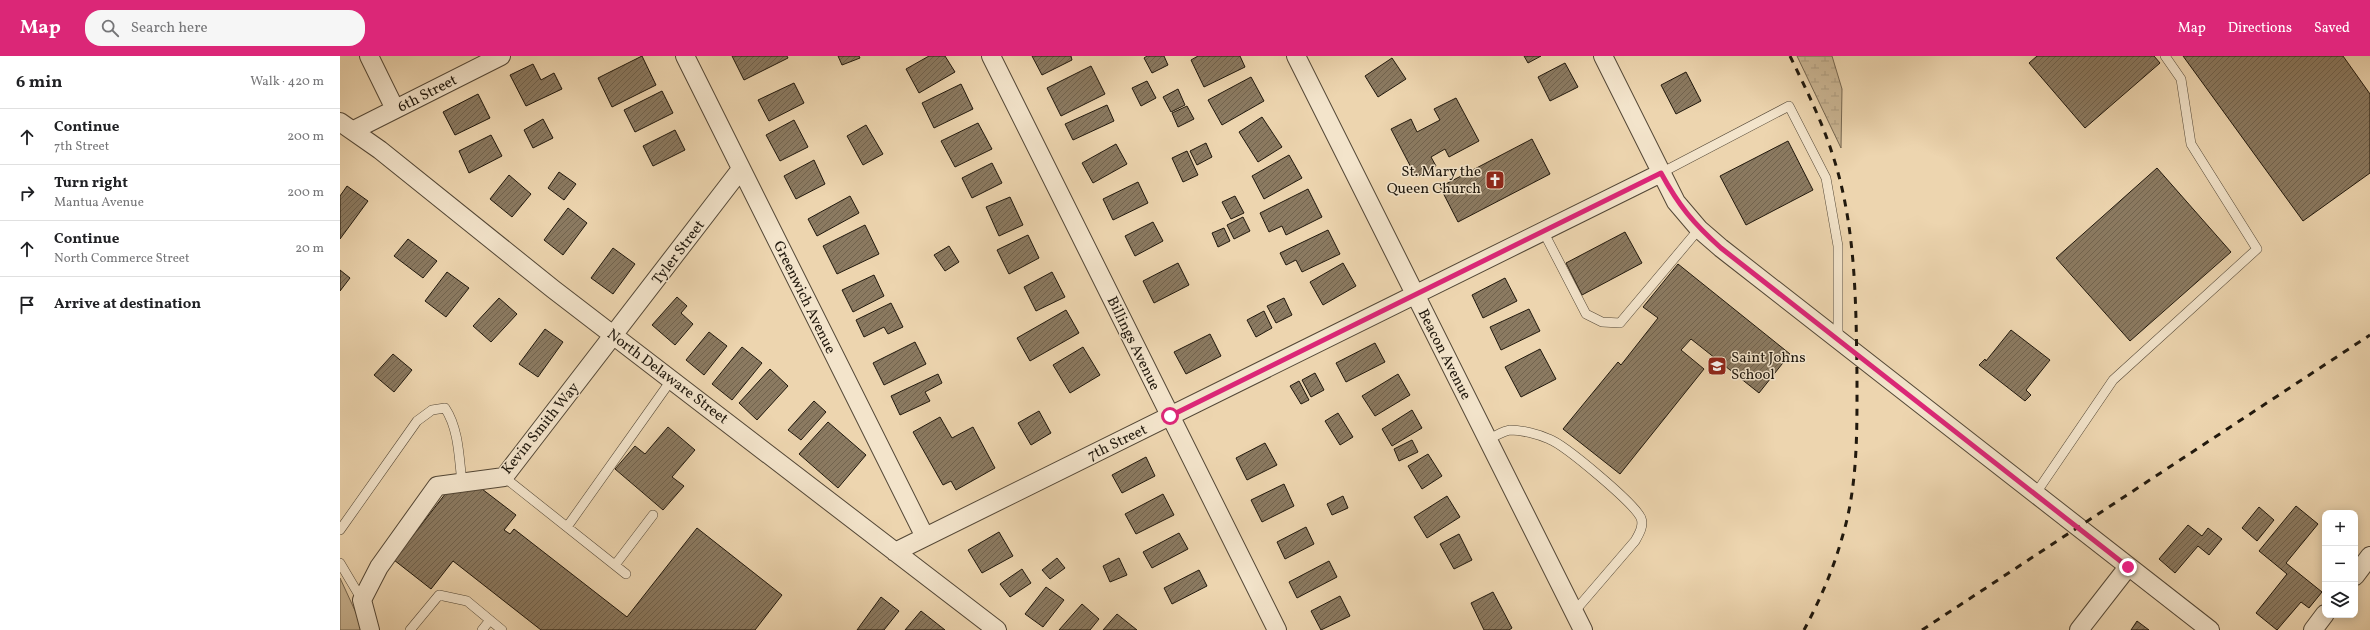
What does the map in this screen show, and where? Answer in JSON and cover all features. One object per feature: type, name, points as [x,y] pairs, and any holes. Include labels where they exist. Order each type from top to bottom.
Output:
[{"type":"street","points":[[369,56],[395,109]]},
{"type":"street","name":"6th Street","points":[[347,126],[395,109],[501,56]]},
{"type":"street","name":"Greenwich Avenue","points":[[685,56],[925,537]]},
{"type":"street","name":"Billings Avenue","points":[[992,56],[1277,630]]},
{"type":"street","name":"Beacon Avenue","points":[[1296,56],[1583,630]]},
{"type":"street","points":[[1603,56],[1676,202],[1699,229],[1721,248],[2210,630]]},
{"type":"street","name":"North Delaware Street","points":[[347,126],[553,289],[997,630]]},
{"type":"street","name":"Tyler Street","points":[[614,335],[741,169]]},
{"type":"street","name":"7th Street","points":[[895,552],[1661,173]]},
{"type":"street","name":"Kevin Smith Way","points":[[362,600],[379,567],[437,486],[504,477],[614,335]]},
{"type":"street","points":[[2358,572],[2370,556]]},
{"type":"street","points":[[2079,630],[2128,567]]},
{"type":"street","points":[[362,600],[370,630]]},
{"type":"street","points":[[2313,630],[2322,618]]},
{"type":"lane","points":[[2036,493],[2112,380],[2257,250],[2191,144],[2181,79],[2165,56]]},
{"type":"lane","points":[[1661,173],[1790,106],[1826,178],[1838,246],[1838,339]]},
{"type":"lane","points":[[1543,231],[1586,314],[1602,322],[1620,323],[1699,229]]},
{"type":"lane","points":[[567,527],[672,379]]},
{"type":"lane","points":[[340,530],[417,421],[432,410],[445,408],[449,414],[455,431],[462,483]]},
{"type":"lane","points":[[1488,439],[1509,430],[1550,439],[1571,453],[1633,508],[1642,519],[1641,531],[1635,541],[1574,612]]},
{"type":"lane","points":[[504,477],[614,566],[626,574]]},
{"type":"lane","points":[[614,566],[653,515]]},
{"type":"lane","points":[[340,563],[362,600]]},
{"type":"lane","points":[[410,630],[439,595],[467,601],[502,630]]},
{"type":"lane","points":[[482,630],[490,620]]},
{"type":"green space","points":[[1797,56],[1832,56],[1842,89],[1841,148]]},
{"type":"green space","points":[[340,578],[363,628],[362,630],[340,630]]},
{"type":"building","points":[[642,56],[656,85],[612,107],[598,78]]},
{"type":"building","points":[[732,56],[787,56],[788,58],[744,80]]},
{"type":"building","points":[[838,56],[859,56],[860,58],[842,65]]},
{"type":"building","points":[[929,56],[945,56],[955,72],[919,93],[906,69]]},
{"type":"building","points":[[1032,56],[1071,56],[1072,60],[1042,75]]},
{"type":"building","points":[[1147,56],[1164,56],[1168,65],[1152,73],[1144,58]]},
{"type":"building","points":[[1198,56],[1240,56],[1245,67],[1204,87],[1191,60]]},
{"type":"building","points":[[1524,56],[1541,56],[1528,63]]},
{"type":"building","points":[[2037,56],[2154,56],[2160,63],[2085,128],[2029,63]]},
{"type":"building","points":[[2183,56],[2343,56],[2370,94],[2370,173],[2303,221]]},
{"type":"building","points":[[1392,58],[1406,79],[1378,97],[1365,76]]},
{"type":"building","points":[[1565,63],[1578,87],[1550,101],[1538,77]]},
{"type":"building","points":[[533,64],[541,80],[554,73],[562,89],[526,106],[510,75]]},
{"type":"building","points":[[1091,66],[1105,94],[1061,116],[1047,88]]},
{"type":"building","points":[[1686,72],[1701,101],[1676,114],[1661,85]]},
{"type":"building","points":[[1251,77],[1264,101],[1222,125],[1208,100]]},
{"type":"building","points":[[1147,81],[1156,98],[1141,106],[1132,88]]},
{"type":"building","points":[[794,83],[804,103],[769,121],[758,100]]},
{"type":"building","points":[[961,84],[973,109],[934,128],[922,103]]},
{"type":"building","points":[[1178,89],[1185,105],[1171,112],[1163,97]]},
{"type":"building","points":[[662,91],[673,113],[635,132],[624,110]]},
{"type":"building","points":[[478,94],[490,118],[455,135],[443,112]]},
{"type":"building","points":[[1456,98],[1479,141],[1449,157],[1445,149],[1431,157],[1436,166],[1416,177],[1391,129],[1411,119],[1417,132],[1440,120],[1434,109]]},
{"type":"building","points":[[1107,105],[1114,121],[1073,140],[1065,124]]},
{"type":"building","points":[[1187,106],[1194,119],[1178,127],[1172,113]]},
{"type":"building","points":[[1262,117],[1282,147],[1258,162],[1239,132]]},
{"type":"building","points":[[543,119],[553,138],[533,148],[524,130]]},
{"type":"building","points":[[794,120],[808,147],[780,161],[766,135]]},
{"type":"building","points":[[978,123],[992,149],[955,167],[941,141]]},
{"type":"building","points":[[866,125],[883,154],[863,165],[847,136]]},
{"type":"building","points":[[675,130],[685,150],[653,166],[643,146]]},
{"type":"building","points":[[491,135],[502,156],[469,173],[459,151]]},
{"type":"building","name":"St. Mary the Queen Church","points":[[1532,139],[1550,174],[1458,222],[1440,187]]},
{"type":"building","points":[[1788,141],[1813,190],[1746,225],[1720,176]]},
{"type":"building","points":[[1206,143],[1212,157],[1197,165],[1190,151]]},
{"type":"building","points":[[1116,144],[1127,164],[1093,183],[1082,163]]},
{"type":"building","points":[[1187,151],[1198,175],[1183,182],[1172,158]]},
{"type":"building","points":[[1289,155],[1302,178],[1264,199],[1252,176]]},
{"type":"building","points":[[814,160],[825,184],[796,199],[784,176]]},
{"type":"building","points":[[992,163],[1002,183],[972,198],[962,178]]},
{"type":"building","points":[[2157,168],[2231,252],[2130,341],[2056,258]]},
{"type":"building","points":[[559,172],[576,184],[564,200],[548,188]]},
{"type":"building","points":[[509,175],[531,194],[512,217],[490,199]]},
{"type":"building","points":[[1138,182],[1148,203],[1113,220],[1103,199]]},
{"type":"building","points":[[347,186],[368,201],[340,239],[340,196]]},
{"type":"building","points":[[1308,189],[1322,217],[1286,235],[1282,226],[1269,232],[1260,213]]},
{"type":"building","points":[[850,196],[859,213],[817,236],[808,219]]},
{"type":"building","points":[[1235,196],[1244,213],[1231,219],[1222,202]]},
{"type":"building","points":[[1010,197],[1023,225],[999,236],[986,207]]},
{"type":"building","points":[[568,208],[587,223],[563,255],[544,240]]},
{"type":"building","points":[[1243,217],[1250,231],[1234,239],[1227,225]]},
{"type":"building","points":[[1153,222],[1163,241],[1135,256],[1125,236]]},
{"type":"building","points":[[865,225],[879,254],[837,274],[823,246]]},
{"type":"building","points":[[1224,228],[1230,241],[1218,247],[1212,233]]},
{"type":"building","points":[[1328,230],[1340,254],[1302,272],[1296,260],[1286,265],[1280,253]]},
{"type":"building","points":[[1625,232],[1642,263],[1582,295],[1566,263]]},
{"type":"building","points":[[1028,235],[1039,258],[1009,274],[997,250]]},
{"type":"building","points":[[408,239],[437,261],[423,278],[394,256]]},
{"type":"building","points":[[949,246],[959,262],[945,271],[934,255]]},
{"type":"building","points":[[613,248],[635,264],[613,294],[591,278]]},
{"type":"building","points":[[1178,263],[1189,285],[1154,303],[1143,281]]},
{"type":"building","points":[[1343,263],[1356,286],[1323,305],[1310,282]]},
{"type":"building","points":[[1678,264],[1790,354],[1759,393],[1691,339],[1681,350],[1704,369],[1620,474],[1563,429],[1618,362],[1621,365],[1658,318],[1643,307]]},
{"type":"building","points":[[340,270],[350,278],[340,291]]},
{"type":"building","points":[[447,272],[469,288],[446,317],[425,301]]},
{"type":"building","points":[[1052,272],[1065,297],[1036,311],[1024,287]]},
{"type":"building","points":[[874,275],[884,296],[853,312],[842,290]]},
{"type":"building","points":[[1505,278],[1517,301],[1483,318],[1472,295]]},
{"type":"building","points":[[677,297],[687,306],[681,313],[693,324],[675,345],[652,325]]},
{"type":"building","points":[[499,298],[517,314],[491,342],[473,326]]},
{"type":"building","points":[[1284,298],[1292,315],[1276,323],[1267,306]]},
{"type":"building","points":[[891,303],[903,327],[888,334],[884,327],[864,337],[856,320]]},
{"type":"building","points":[[1529,309],[1540,331],[1501,350],[1490,327]]},
{"type":"building","points":[[1066,310],[1079,333],[1030,361],[1017,338]]},
{"type":"building","points":[[1264,311],[1272,328],[1256,337],[1247,320]]},
{"type":"building","points":[[545,329],[563,342],[538,377],[519,364]]},
{"type":"building","points":[[2011,330],[2050,360],[2026,390],[2031,395],[2025,401],[1979,365],[1985,359],[1986,361]]},
{"type":"building","points":[[709,332],[727,346],[704,375],[686,360]]},
{"type":"building","points":[[1210,334],[1221,356],[1186,374],[1174,352]]},
{"type":"building","points":[[915,342],[926,364],[884,385],[873,363]]},
{"type":"building","points":[[1375,343],[1385,362],[1346,382],[1336,363]]},
{"type":"building","points":[[742,347],[762,363],[732,400],[712,384]]},
{"type":"building","points":[[1083,347],[1100,375],[1070,393],[1053,365]]},
{"type":"building","points":[[1540,349],[1556,379],[1521,397],[1505,367]]},
{"type":"building","points":[[393,354],[412,370],[394,392],[374,375]]},
{"type":"building","points":[[770,369],[788,386],[757,420],[739,403]]},
{"type":"building","points":[[1315,373],[1324,390],[1311,397],[1302,380]]},
{"type":"building","points":[[938,374],[942,383],[925,392],[930,401],[900,415],[891,396]]},
{"type":"building","points":[[1398,374],[1410,395],[1375,416],[1362,396]]},
{"type":"building","points":[[1299,381],[1309,400],[1301,404],[1290,386]]},
{"type":"building","points":[[814,401],[826,412],[801,440],[788,430]]},
{"type":"building","points":[[1412,410],[1422,428],[1392,446],[1382,429]]},
{"type":"building","points":[[1039,411],[1051,433],[1031,445],[1018,423]]},
{"type":"building","points":[[1338,413],[1353,437],[1340,445],[1325,421]]},
{"type":"building","points":[[940,417],[952,438],[973,427],[995,468],[956,490],[951,481],[943,485],[913,432]]},
{"type":"building","points":[[828,422],[866,455],[838,488],[799,454]]},
{"type":"building","points":[[668,427],[695,450],[672,477],[684,486],[663,510],[615,469],[635,446],[645,454]]},
{"type":"building","points":[[1412,440],[1418,452],[1399,461],[1394,449]]},
{"type":"building","points":[[1265,443],[1277,465],[1247,480],[1236,458]]},
{"type":"building","points":[[1428,454],[1442,476],[1422,489],[1408,466]]},
{"type":"building","points":[[1146,457],[1155,476],[1122,493],[1112,475]]},
{"type":"building","points":[[1284,484],[1294,506],[1262,522],[1251,500]]},
{"type":"building","points":[[482,489],[516,515],[504,530],[510,534],[514,529],[627,617],[697,528],[782,595],[755,630],[541,630],[453,561],[431,589],[394,560],[446,493]]},
{"type":"building","points":[[1163,494],[1174,515],[1136,534],[1125,514]]},
{"type":"building","points":[[1343,496],[1348,508],[1332,515],[1327,504]]},
{"type":"building","points":[[1447,496],[1460,517],[1427,538],[1414,517]]},
{"type":"building","points":[[2296,506],[2318,524],[2286,563],[2322,592],[2309,608],[2301,602],[2277,630],[2256,613],[2287,574],[2259,551]]},
{"type":"building","points":[[2259,507],[2274,520],[2257,541],[2242,528]]},
{"type":"building","points":[[2188,525],[2202,536],[2208,528],[2222,539],[2209,555],[2198,546],[2175,573],[2159,559]]},
{"type":"building","points":[[1306,527],[1314,544],[1285,559],[1277,542]]},
{"type":"building","points":[[999,532],[1013,556],[982,573],[968,550]]},
{"type":"building","points":[[1179,533],[1188,549],[1152,568],[1143,552]]},
{"type":"building","points":[[1459,534],[1472,560],[1454,569],[1440,544]]},
{"type":"building","points":[[1057,558],[1065,568],[1050,579],[1042,570]]},
{"type":"building","points":[[1119,558],[1127,575],[1110,582],[1103,566]]},
{"type":"building","points":[[1329,561],[1337,577],[1297,598],[1289,582]]},
{"type":"building","points":[[1022,569],[1031,583],[1010,597],[1000,584]]},
{"type":"building","points":[[1199,570],[1207,586],[1172,604],[1164,588]]},
{"type":"building","points":[[1046,587],[1064,600],[1043,627],[1025,614]]},
{"type":"building","points":[[1493,592],[1512,628],[1509,630],[1484,630],[1471,603]]},
{"type":"building","points":[[1340,596],[1350,616],[1321,630],[1311,611]]},
{"type":"building","points":[[881,597],[899,611],[884,630],[857,630]]},
{"type":"building","points":[[1082,604],[1099,619],[1090,630],[1059,630]]},
{"type":"building","points":[[921,611],[945,630],[905,630]]},
{"type":"building","points":[[1117,614],[1137,630],[1103,630]]},
{"type":"building","points":[[2137,621],[2149,630],[2131,630]]},
{"type":"railway","points":[[1790,56],[1824,130],[1841,183],[1850,237],[1856,321],[1856,458],[1851,498],[1835,562],[1821,596],[1804,630]]},
{"type":"railway","points":[[1922,630],[2370,335]]},
{"type":"place","name":"St. Mary the Queen Church","points":[[1495,180]]},
{"type":"place","name":"Saint Johns School","points":[[1717,366]]},
{"type":"route","points":[[1170,416],[1661,173],[1676,202],[1687,216],[1699,229],[1721,248],[1857,353],[2128,567]]}]
